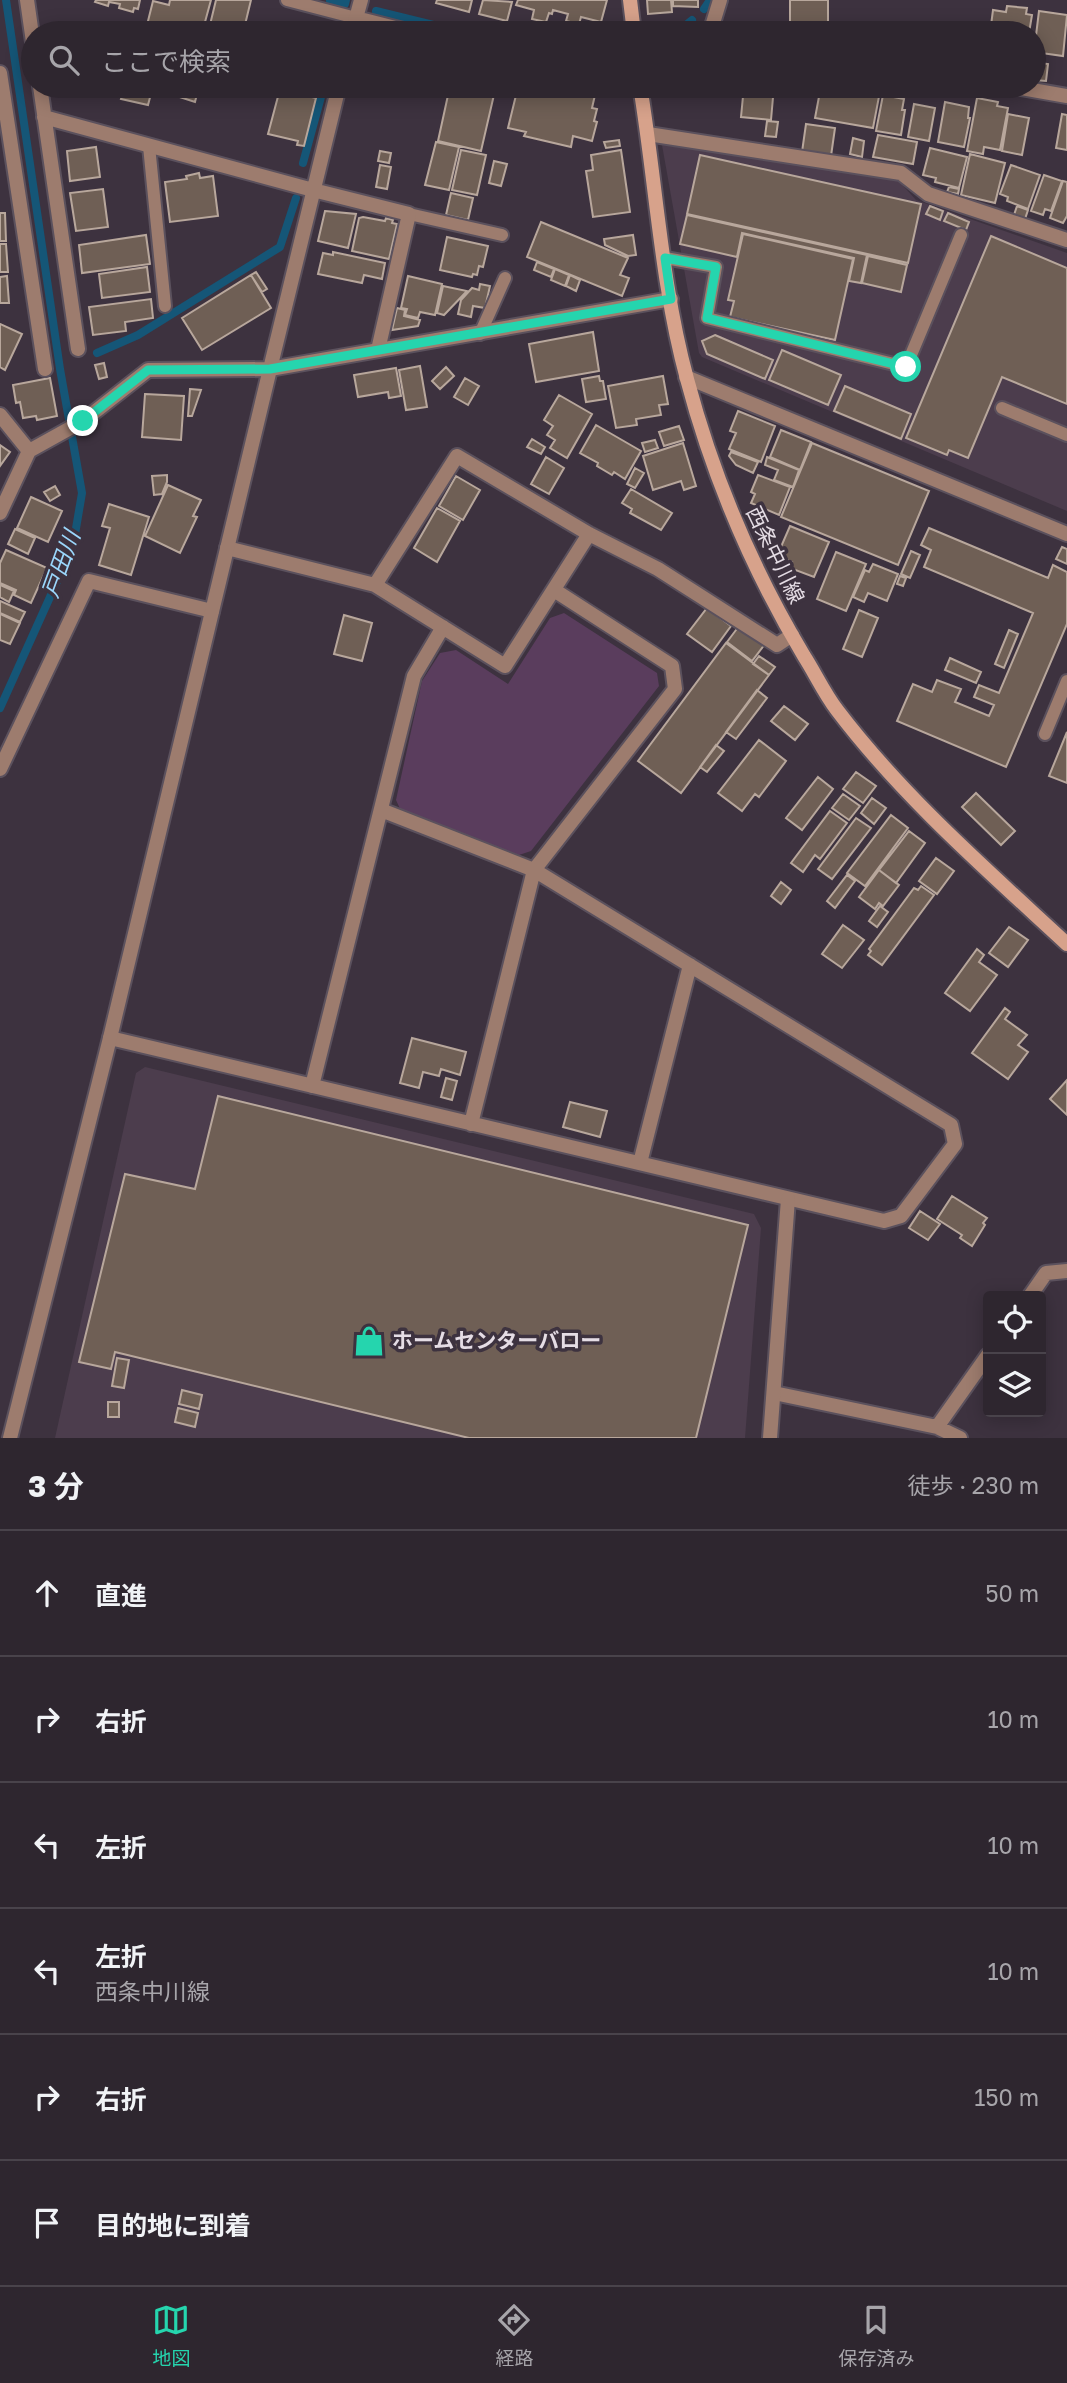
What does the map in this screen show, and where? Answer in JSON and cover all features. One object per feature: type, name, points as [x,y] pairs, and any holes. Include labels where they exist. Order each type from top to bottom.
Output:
[{"type":"main road","points":[[630,0],[633,21]]},
{"type":"main road","name":"西条中川線","points":[[643,98],[671,299],[686,377],[723,494],[752,560],[792,635],[836,708],[880,762],[948,833],[1067,944]]},
{"type":"street","points":[[27,0],[30,21]]},
{"type":"street","points":[[355,21],[361,0]]},
{"type":"street","points":[[714,21],[720,0]]},
{"type":"street","points":[[0,73],[45,369]]},
{"type":"street","points":[[1046,92],[1067,96]]},
{"type":"street","points":[[42,98],[78,349]]},
{"type":"street","points":[[10,1438],[110,1038],[336,98]]},
{"type":"street","points":[[44,117],[409,214],[378,350]]},
{"type":"street","points":[[648,134],[901,173],[928,194],[1067,240]]},
{"type":"street","points":[[0,180],[16,179]]},
{"type":"street","points":[[0,513],[29,451],[83,421],[148,370],[270,369],[671,299]]},
{"type":"street","points":[[686,377],[1067,534]]},
{"type":"street","points":[[0,415],[29,451]]},
{"type":"street","points":[[375,585],[457,456],[589,534],[658,569],[777,645],[792,635]]},
{"type":"street","points":[[227,548],[375,585],[505,666],[589,534]]},
{"type":"street","points":[[0,769],[89,582],[212,611]]},
{"type":"street","points":[[471,1124],[534,870],[675,689],[672,667],[554,590]]},
{"type":"street","points":[[312,1086],[415,676],[443,627]]},
{"type":"street","points":[[110,1038],[884,1221],[901,1216],[955,1144],[951,1125],[534,870],[381,810]]},
{"type":"street","points":[[640,1163],[690,965]]},
{"type":"street","points":[[771,1438],[788,1199]]},
{"type":"street","points":[[1033,1291],[1046,1273],[1067,1271]]},
{"type":"street","points":[[937,1427],[983,1362]]},
{"type":"street","points":[[774,1393],[937,1427],[960,1438]]},
{"type":"lane","points":[[287,0],[341,21]]},
{"type":"lane","points":[[149,146],[165,306]]},
{"type":"lane","points":[[409,214],[502,235]]},
{"type":"lane","points":[[665,258],[716,267],[707,318],[906,367],[961,234]]},
{"type":"lane","points":[[480,334],[505,278]]},
{"type":"lane","points":[[1002,408],[1067,435]]},
{"type":"lane","points":[[1045,734],[1067,681]]},
{"type":"shaded area","points":[[662,145],[897,179],[916,200],[1067,253],[1067,511],[702,357],[699,353]]},
{"type":"shaded area","points":[[564,613],[657,673],[659,686],[531,851],[519,855],[401,811],[396,800],[422,681],[440,653],[456,650],[508,684],[550,618]]},
{"type":"shaded area","points":[[145,1067],[754,1214],[761,1228],[745,1438],[55,1438],[136,1073]]},
{"type":"building","points":[[140,0],[138,9],[134,8],[133,12],[119,8],[120,4],[109,2],[108,6],[95,2]]},
{"type":"building","points":[[170,0],[211,0],[205,21],[148,21],[153,1],[169,5]]},
{"type":"building","points":[[216,0],[251,0],[246,21],[211,21]]},
{"type":"building","points":[[437,0],[472,0],[469,12],[436,3]]},
{"type":"building","points":[[483,0],[512,2],[507,21],[479,14]]},
{"type":"building","points":[[518,0],[607,0],[601,21],[581,17],[580,21],[566,21],[568,14],[553,10],[546,21],[541,21],[532,19],[534,10],[516,5]]},
{"type":"building","points":[[647,0],[671,0],[672,12],[648,14]]},
{"type":"building","points":[[673,0],[698,0],[698,7],[673,6]]},
{"type":"building","points":[[790,0],[828,0],[828,21],[790,21]]},
{"type":"building","points":[[1007,6],[1027,8],[1026,14],[1032,15],[1031,21],[992,21],[993,10],[1006,12]]},
{"type":"building","points":[[1039,11],[1067,15],[1063,56],[1046,54],[1046,21],[1038,21]]},
{"type":"building","points":[[121,98],[150,98],[148,105]]},
{"type":"building","points":[[278,98],[316,98],[304,146],[297,145],[298,141],[268,134]]},
{"type":"building","points":[[447,98],[493,98],[481,151],[438,141]]},
{"type":"building","points":[[515,98],[594,98],[592,108],[597,109],[594,121],[597,122],[592,141],[573,136],[571,147],[524,136],[526,132],[508,128]]},
{"type":"building","points":[[743,98],[773,98],[771,120],[741,117]]},
{"type":"building","points":[[819,98],[879,98],[873,128],[815,118]]},
{"type":"building","points":[[882,98],[904,99],[901,135],[876,131]]},
{"type":"building","points":[[977,98],[998,102],[997,106],[1008,108],[1000,150],[984,147],[983,154],[967,151]]},
{"type":"building","points":[[945,102],[969,107],[970,118],[964,147],[938,142]]},
{"type":"building","points":[[914,104],[935,108],[929,141],[908,137]]},
{"type":"building","points":[[1008,114],[1029,118],[1022,155],[1002,151]]},
{"type":"building","points":[[1062,114],[1067,115],[1067,150],[1056,148]]},
{"type":"building","points":[[767,121],[778,122],[776,137],[765,136]]},
{"type":"building","points":[[806,124],[835,128],[831,156],[802,152]]},
{"type":"building","points":[[878,135],[917,142],[913,164],[873,157]]},
{"type":"building","points":[[853,138],[864,141],[862,157],[850,154]]},
{"type":"building","points":[[619,140],[620,146],[606,148],[604,142]]},
{"type":"building","points":[[436,142],[459,147],[449,190],[425,185]]},
{"type":"building","points":[[96,147],[100,177],[70,181],[67,151]]},
{"type":"building","points":[[930,148],[967,157],[959,188],[935,182],[936,178],[923,175]]},
{"type":"building","points":[[461,150],[486,155],[477,195],[452,190]]},
{"type":"building","points":[[621,150],[630,212],[593,217],[586,171],[593,170],[591,155]]},
{"type":"building","points":[[380,151],[391,153],[389,163],[378,161]]},
{"type":"building","points":[[970,154],[1005,163],[995,203],[961,195]]},
{"type":"building","points":[[700,155],[921,204],[908,263],[687,214]]},
{"type":"building","points":[[494,161],[507,164],[501,186],[489,183]]},
{"type":"building","points":[[380,165],[391,167],[387,189],[376,187]]},
{"type":"building","points":[[1011,165],[1040,175],[1028,209],[1007,201],[1008,197],[1000,194]]},
{"type":"building","points":[[199,173],[200,178],[213,176],[218,216],[170,222],[165,182],[187,179],[186,176]]},
{"type":"building","points":[[1044,175],[1062,181],[1051,211],[1045,209],[1043,215],[1031,211]]},
{"type":"building","points":[[1063,181],[1067,182],[1067,216],[1063,223],[1050,218]]},
{"type":"building","points":[[949,187],[959,189],[958,194],[947,192]]},
{"type":"building","points":[[103,189],[108,227],[76,231],[70,193]]},
{"type":"building","points":[[451,193],[473,198],[468,220],[446,215]]},
{"type":"building","points":[[930,206],[943,211],[940,220],[926,214]]},
{"type":"building","points":[[1017,206],[1028,210],[1025,219],[1014,215]]},
{"type":"building","points":[[325,211],[356,214],[348,248],[318,241]]},
{"type":"building","points":[[0,213],[5,213],[6,241],[0,241]]},
{"type":"building","points":[[948,213],[969,222],[966,230],[944,221]]},
{"type":"building","points":[[687,215],[867,255],[861,283],[849,281],[854,258],[742,233],[737,257],[680,244]]},
{"type":"building","points":[[359,218],[385,221],[386,218],[397,224],[389,259],[352,251]]},
{"type":"building","points":[[541,222],[628,258],[620,275],[629,278],[622,296],[527,257]]},
{"type":"building","points":[[743,234],[853,259],[835,340],[730,317],[734,301],[728,300]]},
{"type":"building","points":[[146,235],[150,264],[82,273],[79,245]]},
{"type":"building","points":[[633,235],[636,255],[628,256],[605,245],[604,239]]},
{"type":"building","points":[[991,236],[1067,268],[1067,404],[1002,377],[968,458],[949,450],[947,455],[906,438]]},
{"type":"building","points":[[447,237],[488,246],[483,267],[479,266],[477,275],[473,274],[472,277],[440,270]]},
{"type":"building","points":[[0,244],[6,244],[8,272],[0,272]]},
{"type":"building","points":[[333,252],[385,263],[382,279],[364,275],[362,283],[318,274],[323,253],[333,255]]},
{"type":"building","points":[[868,256],[907,265],[901,292],[862,283]]},
{"type":"building","points":[[537,262],[554,269],[551,277],[534,270]]},
{"type":"building","points":[[147,267],[150,292],[102,298],[99,274]]},
{"type":"building","points":[[555,269],[569,275],[565,286],[551,280]]},
{"type":"building","points":[[256,272],[267,289],[262,292],[251,275]]},
{"type":"building","points":[[251,275],[271,308],[202,350],[182,318]]},
{"type":"building","points":[[570,275],[580,280],[576,291],[566,286]]},
{"type":"building","points":[[7,276],[9,303],[0,303],[0,277]]},
{"type":"building","points":[[408,276],[442,284],[435,315],[420,312],[418,318],[405,315],[407,309],[401,308]]},
{"type":"building","points":[[480,284],[490,286],[485,308],[473,306],[471,317],[458,314],[461,300],[472,288],[479,290]]},
{"type":"building","points":[[443,286],[467,291],[444,315],[437,313]]},
{"type":"building","points":[[151,299],[153,318],[125,322],[126,331],[93,335],[89,307]]},
{"type":"building","points":[[397,308],[405,310],[404,316],[420,320],[418,326],[392,330]]},
{"type":"building","points":[[0,324],[22,334],[5,370],[0,367]]},
{"type":"building","points":[[593,332],[599,371],[536,382],[529,344]]},
{"type":"building","points":[[715,335],[773,360],[765,379],[707,354],[702,341]]},
{"type":"building","points":[[782,350],[841,375],[828,405],[769,380]]},
{"type":"building","points":[[104,363],[107,377],[99,379],[95,365]]},
{"type":"building","points":[[420,366],[427,407],[406,410],[399,370]]},
{"type":"building","points":[[446,367],[454,376],[440,389],[432,381]]},
{"type":"building","points":[[396,368],[401,396],[389,398],[388,392],[358,397],[354,375]]},
{"type":"building","points":[[599,376],[600,381],[603,381],[606,399],[586,402],[582,379]]},
{"type":"building","points":[[663,376],[668,404],[659,405],[661,415],[636,419],[637,425],[616,428],[608,386]]},
{"type":"building","points":[[50,378],[57,416],[37,420],[36,416],[23,418],[20,402],[16,403],[13,385]]},
{"type":"building","points":[[465,378],[479,386],[468,405],[454,397]]},
{"type":"building","points":[[845,386],[911,414],[901,439],[834,411]]},
{"type":"building","points":[[190,389],[201,390],[192,416],[188,416]]},
{"type":"building","points":[[145,394],[184,396],[181,440],[142,437]]},
{"type":"building","points":[[559,395],[592,414],[567,458],[550,448],[555,440],[547,435],[553,426],[544,420]]},
{"type":"building","points":[[738,411],[775,426],[761,462],[729,449],[736,433],[730,431]]},
{"type":"building","points":[[596,425],[641,451],[625,479],[614,472],[612,475],[580,453]]},
{"type":"building","points":[[679,426],[684,440],[664,446],[659,432]]},
{"type":"building","points":[[781,430],[811,442],[800,470],[770,457]]},
{"type":"building","points":[[532,439],[545,447],[541,454],[527,447]]},
{"type":"building","points":[[655,440],[658,448],[645,452],[642,443]]},
{"type":"building","points":[[683,443],[696,486],[684,490],[681,481],[653,490],[643,456]]},
{"type":"building","points":[[812,443],[929,491],[898,565],[781,517]]},
{"type":"building","points":[[0,445],[10,452],[0,466]]},
{"type":"building","points":[[731,452],[758,462],[753,473],[736,465],[729,456]]},
{"type":"building","points":[[546,457],[564,468],[549,494],[531,484]]},
{"type":"building","points":[[767,457],[799,470],[793,487],[774,480],[778,470],[765,465]]},
{"type":"building","points":[[635,468],[644,473],[635,488],[627,484]]},
{"type":"building","points":[[167,475],[162,494],[154,495],[152,476]]},
{"type":"building","points":[[758,475],[790,487],[779,515],[751,503],[755,494],[751,492]]},
{"type":"building","points":[[456,476],[480,490],[463,520],[439,506]]},
{"type":"building","points":[[168,485],[201,500],[193,516],[197,517],[180,553],[145,536]]},
{"type":"building","points":[[55,486],[60,495],[50,501],[44,492]]},
{"type":"building","points":[[631,489],[672,513],[661,530],[630,513],[632,509],[622,503]]},
{"type":"building","points":[[31,497],[62,511],[48,542],[17,528]]},
{"type":"building","points":[[109,504],[149,517],[131,575],[99,565],[110,528],[102,526]]},
{"type":"building","points":[[437,508],[460,521],[437,562],[414,548]]},
{"type":"building","points":[[790,526],[829,542],[814,577],[790,568],[792,562],[777,556]]},
{"type":"building","points":[[929,528],[1048,578],[1053,565],[1067,572],[1067,624],[1006,767],[897,721],[913,684],[932,692],[937,680],[961,689],[955,702],[989,716],[994,705],[974,697],[979,685],[999,693],[1033,613],[924,567],[931,550],[921,545]]},
{"type":"building","points":[[15,529],[35,538],[28,554],[8,544]]},
{"type":"building","points":[[1062,547],[1067,549],[1067,564],[1056,559]]},
{"type":"building","points":[[6,550],[47,568],[31,603],[14,595],[16,590],[0,583],[0,563]]},
{"type":"building","points":[[911,551],[920,555],[910,578],[901,574]]},
{"type":"building","points":[[836,552],[866,564],[846,611],[817,599]]},
{"type":"building","points":[[873,564],[898,574],[887,601],[868,593],[864,602],[853,597],[865,570],[869,572]]},
{"type":"building","points":[[900,576],[906,578],[903,586],[897,584]]},
{"type":"building","points":[[0,585],[14,591],[9,602],[0,597]]},
{"type":"building","points":[[0,601],[25,612],[20,622],[0,613]]},
{"type":"building","points":[[707,608],[731,626],[712,652],[687,634]]},
{"type":"building","points":[[859,610],[878,618],[862,657],[843,649]]},
{"type":"building","points":[[0,614],[20,623],[10,644],[0,640]]},
{"type":"building","points":[[344,615],[372,623],[362,661],[334,654]]},
{"type":"building","points":[[739,626],[765,644],[752,661],[727,642]]},
{"type":"building","points":[[1009,630],[1018,634],[1004,668],[995,664]]},
{"type":"building","points":[[726,643],[769,675],[681,793],[638,761]]},
{"type":"building","points":[[759,656],[775,667],[769,675],[753,664]]},
{"type":"building","points":[[950,658],[981,672],[976,683],[945,670]]},
{"type":"building","points":[[757,690],[767,698],[736,739],[726,732]]},
{"type":"building","points":[[784,706],[808,724],[795,740],[771,721]]},
{"type":"building","points":[[1067,732],[1067,783],[1049,776]]},
{"type":"building","points":[[759,740],[786,761],[759,797],[755,794],[742,811],[718,793]]},
{"type":"building","points":[[716,745],[724,751],[707,772],[700,767]]},
{"type":"building","points":[[856,772],[876,786],[863,803],[843,789]]},
{"type":"building","points":[[818,777],[833,789],[802,830],[786,818]]},
{"type":"building","points":[[976,793],[1015,831],[1001,845],[962,807]]},
{"type":"building","points":[[843,794],[860,806],[849,820],[832,808]]},
{"type":"building","points":[[872,798],[886,808],[874,824],[861,813]]},
{"type":"building","points":[[830,811],[847,823],[820,859],[815,855],[803,872],[791,863]]},
{"type":"building","points":[[891,815],[908,828],[865,886],[847,873]]},
{"type":"building","points":[[856,818],[871,828],[832,879],[818,869]]},
{"type":"building","points":[[909,831],[925,843],[896,883],[879,870]]},
{"type":"building","points":[[936,858],[954,871],[937,894],[919,881]]},
{"type":"building","points":[[879,870],[899,885],[883,906],[879,903],[875,909],[859,897]]},
{"type":"building","points":[[847,875],[855,881],[835,908],[827,901]]},
{"type":"building","points":[[781,882],[791,890],[781,904],[771,896]]},
{"type":"building","points":[[921,886],[934,895],[882,965],[868,955],[871,951],[869,949],[914,888],[918,890]]},
{"type":"building","points":[[880,906],[888,912],[877,927],[869,921]]},
{"type":"building","points":[[843,925],[864,940],[842,968],[822,954]]},
{"type":"building","points":[[1009,927],[1028,940],[1008,967],[989,953]]},
{"type":"building","points":[[977,949],[984,955],[979,962],[997,975],[970,1011],[945,993]]},
{"type":"building","points":[[1005,1008],[1010,1012],[1005,1019],[1027,1035],[1018,1045],[1028,1052],[1008,1079],[972,1053]]},
{"type":"building","points":[[412,1038],[466,1052],[460,1075],[441,1069],[439,1076],[423,1072],[419,1088],[400,1083]]},
{"type":"building","points":[[446,1078],[457,1081],[452,1100],[441,1097]]},
{"type":"building","points":[[1067,1080],[1067,1115],[1050,1099]]},
{"type":"building","points":[[218,1096],[748,1225],[696,1438],[469,1438],[115,1352],[111,1369],[79,1362],[125,1174],[195,1189]]},
{"type":"building","points":[[570,1102],[607,1111],[600,1137],[563,1127]]},
{"type":"building","points":[[952,1196],[987,1218],[972,1246],[960,1238],[962,1235],[937,1219]]},
{"type":"building","points":[[920,1211],[940,1224],[928,1240],[909,1228]]},
{"type":"building","points":[[117,1358],[129,1360],[124,1388],[112,1386]]},
{"type":"building","points":[[182,1390],[202,1395],[199,1409],[179,1404]]},
{"type":"building","points":[[108,1402],[119,1402],[119,1417],[108,1417]]},
{"type":"building","points":[[178,1408],[198,1413],[195,1427],[175,1422]]},
{"type":"waterway","name":"戸田川","points":[[0,708],[73,546],[82,493],[60,369],[6,0]]},
{"type":"waterway","points":[[330,0],[345,4],[346,0]]},
{"type":"waterway","points":[[704,9],[710,0]]},
{"type":"waterway","points":[[376,11],[417,21]]},
{"type":"waterway","points":[[303,163],[321,98]]},
{"type":"waterway","points":[[97,353],[138,335],[280,247],[296,198]]},
{"type":"place","name":"ホームセンターバロー","points":[[369,1341]]},
{"type":"route","points":[[83,421],[148,370],[270,369],[671,299],[665,258],[716,267],[707,318],[906,367]]}]
